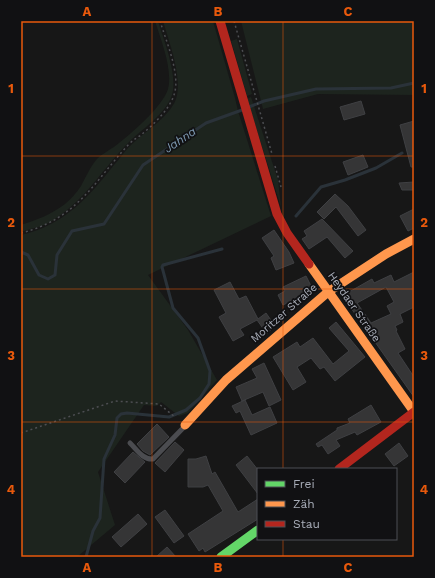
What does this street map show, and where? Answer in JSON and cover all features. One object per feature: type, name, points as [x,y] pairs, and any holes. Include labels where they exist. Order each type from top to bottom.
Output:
[{"type":"main road","name":"Heydaer Straße","points":[[220,23],[260,162],[277,214],[287,233],[414,412]]},
{"type":"main road","name":"Moritzer Straße","points":[[185,425],[226,380],[328,292],[386,254],[414,239]]},
{"type":"main road","points":[[340,468],[414,412]]},
{"type":"main road","points":[[221,557],[257,531]]},
{"type":"lane","points":[[130,443],[144,457],[150,460],[153,459],[185,425]]},
{"type":"path","points":[[21,233],[45,226],[75,206],[113,165],[130,143],[157,120],[171,102],[175,92],[175,74],[160,21]]},
{"type":"path","points":[[234,21],[261,114]]},
{"type":"path","points":[[21,433],[115,401],[159,404],[185,425]]},
{"type":"shaded area","points":[[155,21],[158,21],[172,68],[172,95],[165,109],[129,142],[76,202],[66,211],[55,219],[39,227],[21,232],[21,225],[50,214],[67,202],[81,186],[97,159],[139,126],[154,111],[165,96],[169,81],[168,64]]},
{"type":"shaded area","points":[[163,21],[213,21],[238,111],[271,216],[148,275],[188,330],[217,380],[188,413],[179,416],[161,402],[157,406],[144,405],[98,472],[115,525],[77,557],[21,557],[21,235],[50,224],[74,209],[95,188],[129,146],[163,118],[173,105],[178,90],[177,71]]},
{"type":"shaded area","points":[[241,21],[414,21],[414,95],[318,94],[263,109]]},
{"type":"shaded area","points":[[237,39],[252,94],[247,96],[231,41]]},
{"type":"shaded area","points":[[251,97],[278,180],[281,207],[247,99]]},
{"type":"building","points":[[361,101],[365,114],[344,120],[340,107]]},
{"type":"building","points":[[414,121],[414,167],[411,167],[400,125]]},
{"type":"building","points":[[363,155],[368,167],[348,175],[343,162]]},
{"type":"building","points":[[414,182],[414,190],[402,190],[399,183]]},
{"type":"building","points":[[335,194],[348,206],[366,230],[358,236],[336,207],[324,219],[317,212]]},
{"type":"building","points":[[414,209],[414,228],[408,231],[400,216]]},
{"type":"building","points":[[322,219],[353,251],[345,258],[327,237],[309,249],[302,239],[307,236],[304,231]]},
{"type":"building","points":[[274,230],[289,252],[294,263],[276,270],[271,258],[274,256],[262,238]]},
{"type":"building","points":[[414,272],[414,307],[400,314],[403,322],[395,326],[405,349],[398,353],[414,377],[414,397],[341,294],[347,290],[349,292],[372,279],[374,283],[391,275],[394,282]],"holes":[[[386,287],[394,302],[387,306],[391,314],[371,323],[357,303]]]},
{"type":"building","points":[[306,276],[313,290],[283,305],[278,295],[285,291],[283,287]]},
{"type":"building","points":[[230,282],[239,299],[246,296],[258,319],[266,313],[275,326],[267,334],[257,320],[240,329],[244,335],[233,341],[219,317],[226,313],[214,290]]},
{"type":"building","points":[[336,322],[365,357],[335,381],[324,367],[320,369],[311,358],[297,367],[306,382],[293,390],[273,357],[297,342],[300,347],[313,338],[333,364],[349,351],[329,328]]},
{"type":"building","points":[[264,363],[281,400],[269,406],[263,392],[242,401],[236,387],[257,378],[252,369]]},
{"type":"building","points":[[245,400],[252,415],[270,407],[277,423],[251,435],[240,411],[236,413],[232,406]]},
{"type":"building","points":[[371,405],[381,422],[357,435],[355,432],[336,440],[340,446],[328,454],[322,445],[318,447],[316,444],[337,430],[337,428],[350,423],[348,419]]},
{"type":"building","points":[[157,424],[169,437],[150,455],[143,451],[137,444]]},
{"type":"building","points":[[175,442],[184,450],[165,472],[155,463]]},
{"type":"building","points":[[399,443],[408,456],[394,466],[385,454]]},
{"type":"building","points":[[133,452],[145,462],[125,483],[114,472]]},
{"type":"building","points":[[206,456],[212,474],[215,472],[238,512],[257,500],[257,520],[205,552],[203,548],[199,551],[188,534],[223,511],[208,485],[203,487],[188,487],[188,459],[196,459]]},
{"type":"building","points":[[247,456],[257,469],[257,493],[236,465]]},
{"type":"building","points":[[165,510],[184,536],[174,543],[155,517]]},
{"type":"building","points":[[138,514],[147,524],[121,547],[112,537]]},
{"type":"building","points":[[167,547],[176,557],[156,557]]},
{"type":"waterway","name":"Jahna","points":[[249,107],[264,101],[316,89],[391,88],[414,83]]},
{"type":"waterway","name":"Jahna","points":[[21,252],[28,255],[39,275],[48,279],[55,275],[57,255],[72,231],[104,224],[143,165],[206,123],[242,110]]},
{"type":"waterway","points":[[296,216],[321,187],[345,180],[376,168],[402,153]]},
{"type":"waterway","points":[[86,557],[93,531],[100,518],[104,459],[115,435],[117,418],[121,414],[127,413],[169,417],[186,410],[200,398],[209,384],[210,371],[198,338],[173,308],[162,267],[163,265],[222,249]]},
{"type":"traffic: fast","points":[[221,557],[257,531]]},
{"type":"traffic: slow","points":[[185,425],[226,380],[328,292],[386,254],[414,239]]},
{"type":"traffic: slow","points":[[309,264],[414,412]]},
{"type":"traffic: jam","points":[[220,21],[277,214],[287,233],[309,264]]},
{"type":"traffic: jam","points":[[340,468],[414,412]]}]
